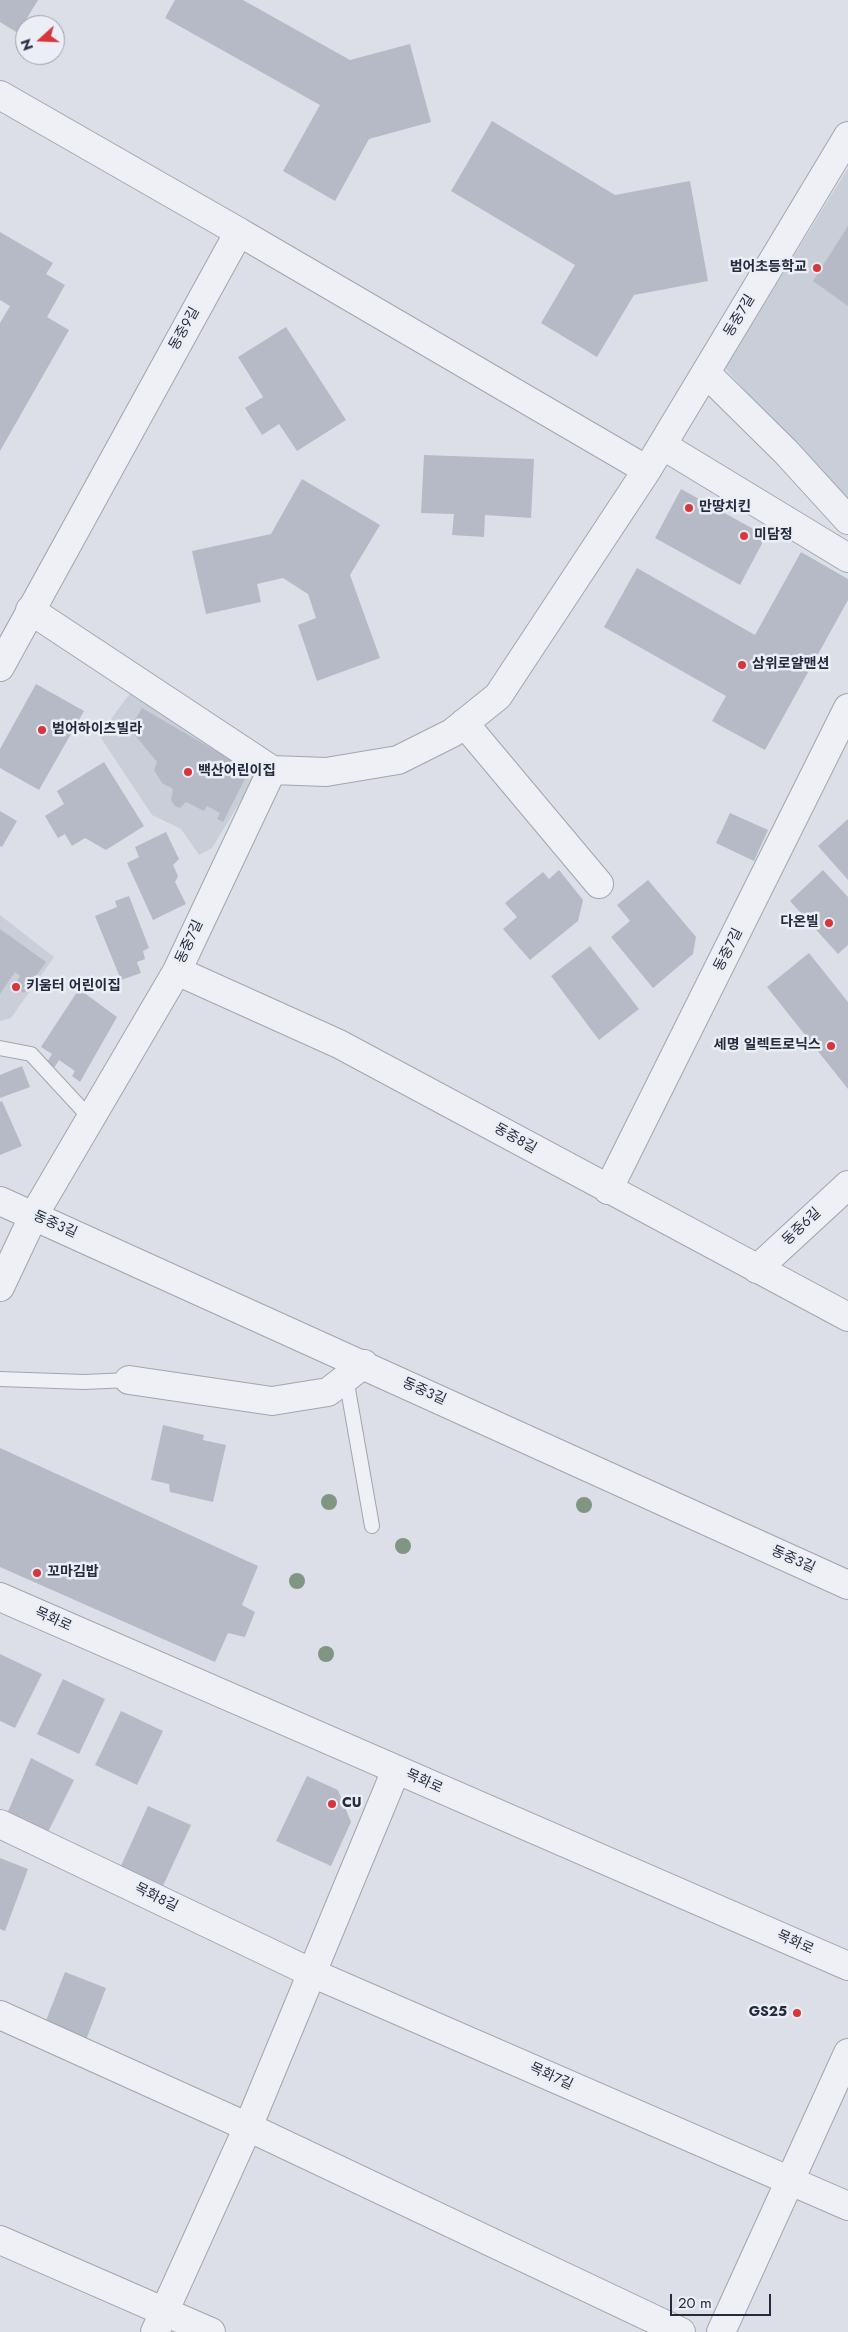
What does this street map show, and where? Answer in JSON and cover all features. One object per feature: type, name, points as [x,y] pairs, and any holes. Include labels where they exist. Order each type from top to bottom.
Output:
[{"type":"street","points":[[0,96],[647,470]]},
{"type":"street","name":"동중7길","points":[[0,1287],[34,1215],[177,970],[272,770],[326,772],[398,760],[452,733],[498,696],[647,470],[848,136]]},
{"type":"street","name":"동중9길","points":[[0,667],[238,232]]},
{"type":"street","points":[[706,373],[786,452],[848,520]]},
{"type":"street","points":[[662,445],[848,558]]},
{"type":"street","points":[[30,610],[272,770]]},
{"type":"street","name":"동중7길","points":[[608,1190],[848,708]]},
{"type":"street","points":[[464,723],[599,884]]},
{"type":"street","name":"동중8길","points":[[177,970],[339,1044],[608,1190],[848,1317]]},
{"type":"street","name":"동중6길","points":[[757,1269],[848,1185]]},
{"type":"street","name":"동중3길","points":[[0,1201],[34,1215],[355,1371],[848,1584]]},
{"type":"street","points":[[130,1380],[272,1401],[328,1392],[355,1371]]},
{"type":"street","name":"목화로","points":[[0,1597],[848,1966]]},
{"type":"street","points":[[160,2322],[248,2127],[396,1770]]},
{"type":"street","name":"목화8길","points":[[0,1824],[312,1973]]},
{"type":"street","name":"목화7길","points":[[312,1973],[789,2182],[848,2206]]},
{"type":"street","points":[[0,2015],[248,2127],[682,2332]]},
{"type":"street","points":[[721,2332],[848,2053]]},
{"type":"street","points":[[0,2240],[160,2322],[211,2332]]},
{"type":"lane","points":[[0,1048],[31,1054],[91,1119]]},
{"type":"lane","points":[[355,1371],[372,1526]]},
{"type":"lane","points":[[0,1379],[84,1382],[130,1380]]},
{"type":"shaded area","name":"범어초등학교","points":[[848,168],[848,506],[725,368]]},
{"type":"shaded area","name":"백산어린이집","points":[[131,692],[249,765],[254,779],[212,848],[199,855],[181,829],[152,815],[99,735]]},
{"type":"shaded area","name":"키움터 어린이집","points":[[0,915],[54,957],[11,1018],[0,1021]]},
{"type":"building","points":[[0,0],[38,0],[29,15],[15,15],[15,31],[0,22]]},
{"type":"building","points":[[175,0],[243,0],[350,60],[410,44],[431,122],[369,139],[335,201],[283,171],[320,105],[165,18]]},
{"type":"building","points":[[492,121],[615,195],[690,181],[708,281],[634,295],[597,357],[541,323],[575,265],[451,191]]},
{"type":"building","points":[[848,226],[848,306],[813,281]]},
{"type":"building","points":[[0,232],[53,263],[46,274],[65,285],[47,317],[69,330],[0,451],[0,323],[10,306],[0,300]]},
{"type":"building","points":[[286,327],[346,420],[297,451],[279,424],[262,435],[245,408],[263,397],[238,357]]},
{"type":"building","points":[[424,455],[534,459],[531,518],[485,515],[484,537],[452,535],[454,514],[421,513]]},
{"type":"building","points":[[302,479],[380,525],[350,575],[380,658],[317,681],[298,625],[316,618],[308,594],[283,578],[257,584],[261,602],[206,614],[192,551],[271,534]]},
{"type":"building","points":[[681,489],[766,536],[740,585],[655,538]]},
{"type":"building","name":"삼위로얄맨션","points":[[801,552],[848,579],[848,600],[765,750],[712,721],[726,696],[604,627],[637,568],[755,635]]},
{"type":"building","name":"범어하이츠빌라","points":[[36,684],[84,711],[39,790],[0,768],[0,749]]},
{"type":"building","points":[[142,708],[240,765],[245,779],[223,822],[217,819],[220,813],[207,806],[204,811],[186,802],[180,808],[175,806],[171,800],[173,789],[162,783],[154,770],[157,762],[130,729]]},
{"type":"building","points":[[104,762],[144,826],[106,850],[85,838],[72,846],[65,834],[58,838],[45,816],[64,804],[57,791]]},
{"type":"building","points":[[0,811],[17,821],[2,847],[0,846]]},
{"type":"building","points":[[730,813],[768,830],[754,861],[716,843]]},
{"type":"building","points":[[848,819],[848,880],[818,846]]},
{"type":"building","points":[[166,832],[179,859],[173,865],[178,876],[175,882],[186,904],[153,920],[127,863],[139,857],[135,847]]},
{"type":"building","points":[[559,870],[583,900],[578,921],[530,960],[503,929],[517,917],[505,903],[543,872],[549,879]]},
{"type":"building","name":"다온빌","points":[[823,870],[848,897],[848,945],[838,954],[790,901]]},
{"type":"building","points":[[648,880],[696,937],[693,954],[653,988],[611,937],[630,921],[617,905]]},
{"type":"building","points":[[129,896],[149,948],[143,951],[145,959],[137,962],[141,973],[121,980],[95,916],[117,907],[115,901]]},
{"type":"building","points":[[0,929],[46,962],[24,993],[13,986],[20,976],[15,972],[0,994]]},
{"type":"building","points":[[590,946],[639,1009],[599,1040],[551,976]]},
{"type":"building","name":"세명 일렉트로닉스","points":[[809,953],[848,1002],[848,1089],[767,987]]},
{"type":"building","points":[[79,989],[117,1017],[80,1082],[72,1076],[75,1071],[59,1060],[54,1068],[47,1062],[52,1054],[41,1047]]},
{"type":"building","points":[[22,1066],[30,1087],[0,1098],[0,1075]]},
{"type":"building","points":[[2,1101],[22,1146],[0,1155],[0,1102]]},
{"type":"building","points":[[163,1425],[204,1435],[203,1440],[226,1445],[213,1502],[170,1492],[169,1484],[151,1480]]},
{"type":"building","points":[[0,1448],[258,1566],[242,1605],[255,1612],[245,1637],[228,1633],[215,1662],[0,1567]]},
{"type":"building","points":[[0,1654],[42,1674],[15,1728],[0,1721]]},
{"type":"building","points":[[63,1679],[105,1699],[79,1754],[37,1734]]},
{"type":"building","points":[[121,1711],[163,1731],[137,1785],[95,1765]]},
{"type":"building","points":[[31,1758],[74,1780],[47,1834],[7,1814]]},
{"type":"building","points":[[307,1776],[338,1790],[351,1822],[331,1866],[276,1841]]},
{"type":"building","points":[[148,1806],[191,1825],[162,1888],[120,1868]]},
{"type":"building","points":[[0,1858],[28,1869],[5,1931],[0,1929]]},
{"type":"building","points":[[65,1972],[106,1988],[86,2040],[45,2023]]},
{"type":"place","name":"범어초등학교","points":[[817,268]]},
{"type":"place","name":"만땅치킨","points":[[689,508]]},
{"type":"place","name":"미담정","points":[[744,536]]},
{"type":"place","name":"삼위로얄맨션","points":[[742,665]]},
{"type":"place","name":"범어하이츠빌라","points":[[42,730]]},
{"type":"place","name":"백산어린이집","points":[[188,772]]},
{"type":"place","name":"다온빌","points":[[829,923]]},
{"type":"place","name":"키움터 어린이집","points":[[16,987]]},
{"type":"place","name":"세명 일렉트로닉스","points":[[831,1046]]},
{"type":"place","name":"꼬마김밥","points":[[37,1573]]},
{"type":"place","name":"CU","points":[[332,1804]]},
{"type":"place","name":"GS25","points":[[797,2013]]}]
